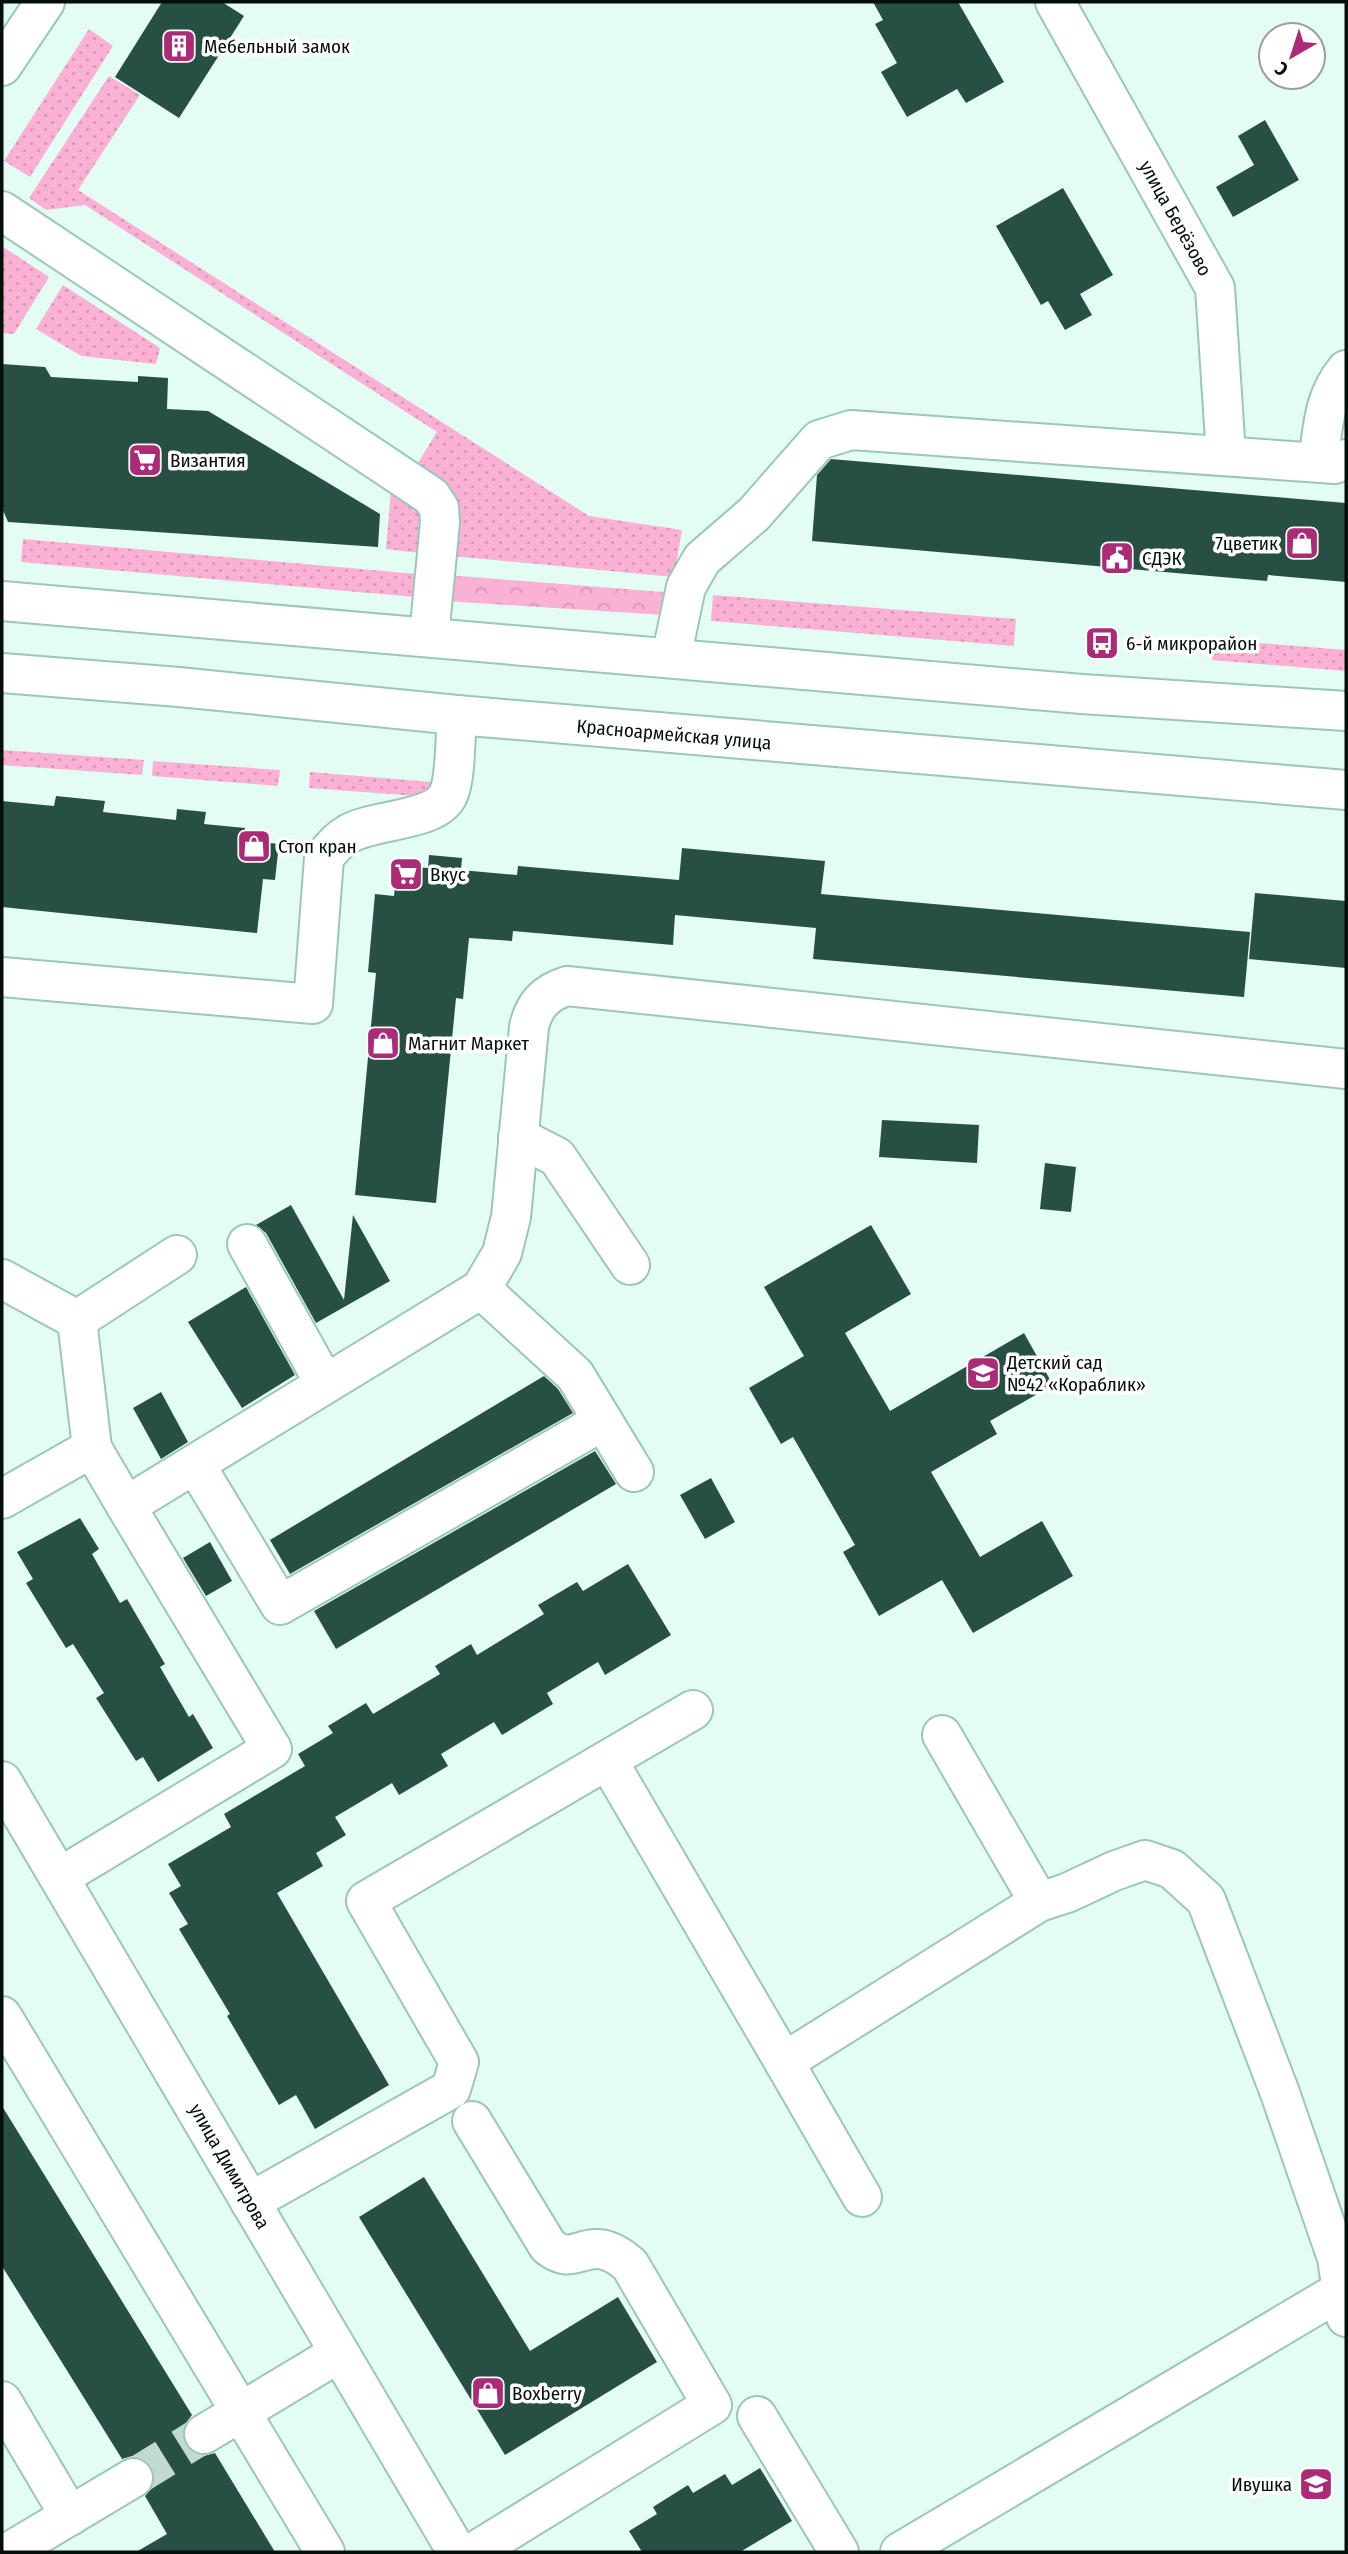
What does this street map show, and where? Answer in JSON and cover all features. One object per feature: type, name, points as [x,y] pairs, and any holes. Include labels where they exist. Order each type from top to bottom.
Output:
[{"type":"main road","points":[[2,66],[45,2]]},
{"type":"main road","name":"улица Берёзово","points":[[1055,2],[1214,288],[1226,455]]},
{"type":"main road","points":[[2,211],[431,496],[439,508],[440,522],[429,637]]},
{"type":"main road","points":[[671,658],[686,587],[702,559],[754,514],[819,440],[851,430],[1332,461],[1328,399],[1346,370]]},
{"type":"main road","points":[[2,601],[1082,694],[1346,711]]},
{"type":"main road","name":"Красноармейская улица","points":[[2,673],[179,687],[457,715],[1346,790]]},
{"type":"main road","points":[[2,977],[313,1004],[324,858],[334,844],[349,833],[423,814],[440,806],[447,798],[451,786],[457,715]]},
{"type":"main road","points":[[125,1506],[481,1289],[502,1253],[511,1217],[528,1027],[533,1012],[552,991],[567,986],[1346,1069]]},
{"type":"main road","points":[[518,1136],[557,1157],[630,1265]]},
{"type":"main road","points":[[247,1244],[325,1384]]},
{"type":"main road","points":[[78,1321],[177,1255]]},
{"type":"main road","points":[[2,1279],[78,1321]]},
{"type":"main road","points":[[481,1289],[575,1375],[634,1472]]},
{"type":"main road","points":[[60,1877],[272,1749],[92,1448],[78,1321]]},
{"type":"main road","points":[[195,1464],[280,1605],[603,1421]]},
{"type":"main road","points":[[2,1499],[92,1448]]},
{"type":"main road","points":[[250,2202],[451,2089],[459,2062],[366,1901],[693,1710]]},
{"type":"main road","points":[[942,1735],[1039,1902]]},
{"type":"main road","points":[[608,1761],[862,2197]]},
{"type":"main road","name":"улица Димитрова","points":[[2,1781],[14,1830],[60,1877],[457,2552]]},
{"type":"main road","points":[[784,2062],[1039,1902],[1145,1860],[1172,1869],[1206,1900],[1280,2093],[1337,2258],[1344,2304],[900,2552]]},
{"type":"main road","points":[[2,2016],[325,2552]]},
{"type":"main road","points":[[472,2121],[548,2246],[557,2253],[567,2255],[596,2249],[609,2251],[620,2256],[630,2266],[712,2405],[474,2552]]},
{"type":"main road","points":[[204,2434],[339,2353]]},
{"type":"main road","points":[[2,2401],[70,2516]]},
{"type":"main road","points":[[757,2416],[839,2552]]},
{"type":"main road","points":[[9,2552],[133,2478]]},
{"type":"green space","points":[[89,29],[113,46],[30,177],[4,161]]},
{"type":"green space","points":[[109,76],[140,95],[78,190],[589,516],[682,530],[674,577],[451,556],[413,471],[437,432],[85,205],[46,210],[29,198]]},
{"type":"green space","points":[[2,246],[49,277],[14,334],[2,333]]},
{"type":"green space","points":[[63,285],[160,348],[156,364],[81,356],[36,329]]},
{"type":"green space","points":[[391,491],[426,512],[428,554],[386,549]]},
{"type":"green space","points":[[23,539],[428,575],[426,598],[21,562]]},
{"type":"green space","points":[[447,575],[664,592],[663,615],[445,601]]},
{"type":"green space","points":[[713,595],[1016,619],[1014,646],[711,621]]},
{"type":"green space","points":[[1213,639],[1346,650],[1346,671],[1212,660]]},
{"type":"green space","points":[[2,750],[144,760],[142,775],[2,765]]},
{"type":"green space","points":[[153,761],[280,770],[278,786],[152,776]]},
{"type":"green space","points":[[310,772],[431,782],[430,797],[309,788]]},
{"type":"building","name":"Мебельный замок","points":[[162,2],[222,2],[244,16],[179,118],[115,77]]},
{"type":"building","points":[[873,2],[958,2],[1004,82],[966,103],[957,89],[907,117],[881,72],[897,63],[875,24],[883,20]]},
{"type":"building","points":[[1265,120],[1299,180],[1233,217],[1216,187],[1254,165],[1238,136]]},
{"type":"building","points":[[1063,188],[1113,275],[1080,294],[1092,315],[1065,330],[1048,301],[1041,305],[996,226]]},
{"type":"building","name":"Византия","points":[[2,364],[45,367],[51,377],[138,382],[138,376],[168,378],[167,409],[208,411],[380,514],[378,547],[8,522],[2,508]]},
{"type":"building","points":[[831,459],[1346,503],[1346,582],[1268,575],[1267,581],[812,541],[817,475]]},
{"type":"building","points":[[56,796],[105,801],[103,812],[176,820],[177,809],[206,812],[204,824],[245,828],[244,840],[279,844],[275,880],[263,879],[257,933],[2,907],[2,801],[54,806]]},
{"type":"building","points":[[682,848],[825,861],[821,894],[1250,932],[1244,997],[813,959],[816,928],[675,915],[673,945],[513,931],[512,941],[469,938],[463,999],[456,998],[436,1203],[355,1195],[376,973],[368,972],[375,894],[394,896],[397,866],[428,868],[429,855],[462,858],[461,870],[517,875],[518,866],[679,880]]},
{"type":"building","points":[[1255,893],[1346,901],[1346,968],[1249,959]]},
{"type":"building","points":[[882,1120],[979,1125],[977,1163],[879,1157]]},
{"type":"building","points":[[1045,1163],[1076,1167],[1071,1212],[1040,1209]]},
{"type":"building","points":[[291,1205],[344,1300],[353,1215],[390,1281],[316,1323],[266,1233],[256,1225]]},
{"type":"building","points":[[871,1225],[911,1294],[845,1333],[890,1411],[1024,1333],[1053,1385],[990,1421],[997,1434],[931,1472],[980,1557],[1042,1521],[1073,1576],[973,1633],[942,1580],[879,1616],[843,1552],[855,1545],[793,1437],[781,1444],[749,1388],[804,1356],[764,1287]]},
{"type":"building","points":[[246,1287],[295,1375],[242,1408],[188,1322]]},
{"type":"building","points":[[544,1376],[558,1389],[573,1413],[290,1574],[270,1540]]},
{"type":"building","points":[[161,1392],[188,1442],[161,1459],[133,1408]]},
{"type":"building","points":[[595,1451],[616,1484],[336,1649],[314,1611]]},
{"type":"building","points":[[711,1478],[735,1522],[705,1539],[680,1495]]},
{"type":"building","points":[[80,1518],[99,1549],[92,1554],[120,1603],[127,1599],[165,1664],[160,1667],[189,1717],[193,1714],[213,1748],[158,1782],[143,1757],[136,1761],[96,1698],[104,1693],[73,1644],[66,1648],[26,1583],[33,1579],[17,1552]]},
{"type":"building","points":[[210,1542],[232,1581],[206,1596],[183,1558]]},
{"type":"building","points":[[628,1564],[671,1635],[605,1675],[598,1662],[547,1693],[553,1704],[502,1735],[494,1722],[441,1754],[448,1766],[399,1795],[392,1783],[335,1817],[346,1835],[316,1853],[323,1866],[277,1893],[389,2085],[315,2129],[296,2095],[279,2105],[227,2016],[230,2014],[179,1929],[188,1924],[169,1893],[181,1886],[168,1864],[231,1827],[224,1814],[305,1766],[298,1754],[333,1733],[328,1726],[366,1703],[373,1714],[440,1674],[435,1666],[471,1644],[477,1655],[544,1614],[538,1605],[577,1582],[583,1591]]},
{"type":"building","points":[[2,2106],[192,2415],[182,2434],[186,2446],[194,2453],[204,2456],[215,2453],[275,2552],[136,2552],[167,2534],[145,2496],[152,2488],[155,2477],[152,2467],[143,2459],[132,2456],[122,2459],[2,2266]]},
{"type":"building","points":[[424,2177],[530,2351],[618,2297],[657,2362],[505,2455],[359,2217]]},
{"type":"building","points":[[760,2468],[792,2521],[740,2552],[642,2552],[629,2531],[657,2514],[653,2507],[688,2485],[693,2493],[725,2474],[732,2485]]},
{"type":"tunnel","points":[[133,2478],[204,2434]]},
{"type":"place","name":"Мебельный замок","points":[[179,46]]},
{"type":"place","name":"Византия","points":[[145,460]]},
{"type":"place","name":"7цветик","points":[[1302,543]]},
{"type":"place","name":"СДЭК","points":[[1117,558]]},
{"type":"place","name":"6-й микрорайон","points":[[1102,643]]},
{"type":"place","name":"Стоп кран","points":[[254,846]]},
{"type":"place","name":"Вкус","points":[[406,874]]},
{"type":"place","name":"Магнит Маркет","points":[[383,1043]]},
{"type":"place","name":"Детский сад №42 «Кораблик»","points":[[983,1373]]},
{"type":"place","name":"Boxberry","points":[[488,2393]]},
{"type":"place","name":"Ивушка","points":[[1316,2484]]}]
